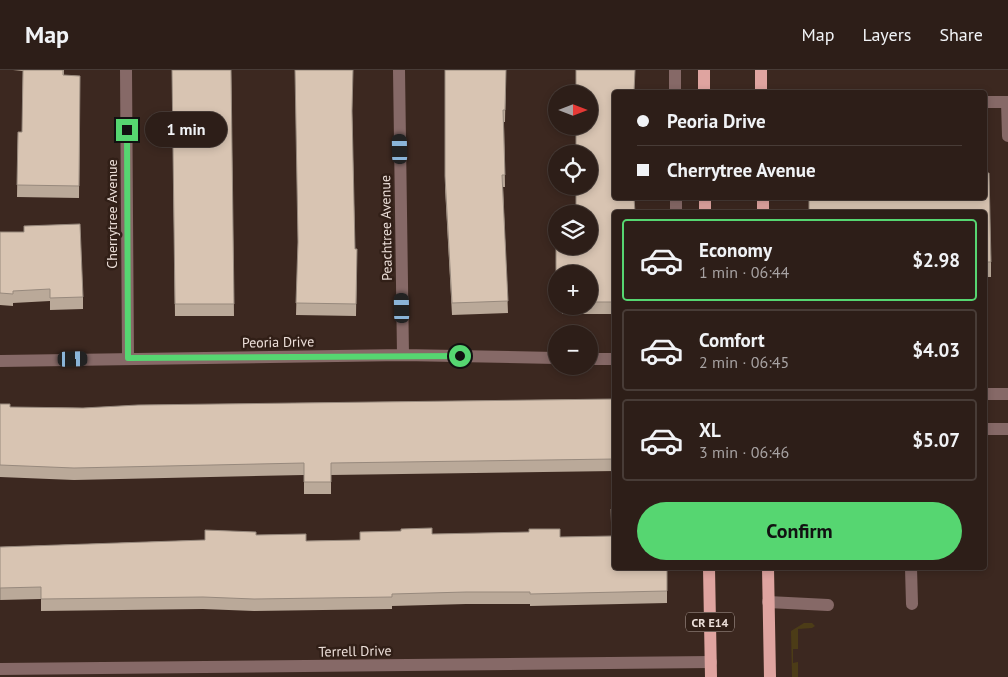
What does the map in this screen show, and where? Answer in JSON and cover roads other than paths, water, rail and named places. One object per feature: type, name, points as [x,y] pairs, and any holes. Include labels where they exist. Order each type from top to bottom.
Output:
[{"type":"main road","points":[[704,70],[704,90]]},
{"type":"main road","points":[[761,70],[761,90]]},
{"type":"main road","name":"CR E14","points":[[709,570],[711,677]]},
{"type":"main road","points":[[768,570],[770,677]]},
{"type":"street","name":"Cherrytree Avenue","points":[[126,70],[128,358]]},
{"type":"street","name":"Peachtree Avenue","points":[[399,70],[403,355]]},
{"type":"street","points":[[675,70],[675,90]]},
{"type":"street","points":[[987,102],[1008,102],[1008,136]]},
{"type":"street","name":"Peoria Drive","points":[[0,361],[403,355],[548,358]]},
{"type":"street","points":[[598,359],[612,359]]},
{"type":"street","points":[[987,394],[1008,394]]},
{"type":"street","points":[[987,429],[1008,429]]},
{"type":"street","points":[[911,570],[912,604]]},
{"type":"street","points":[[768,602],[828,605]]},
{"type":"street","name":"Terrell Drive","points":[[0,669],[711,662]]}]
